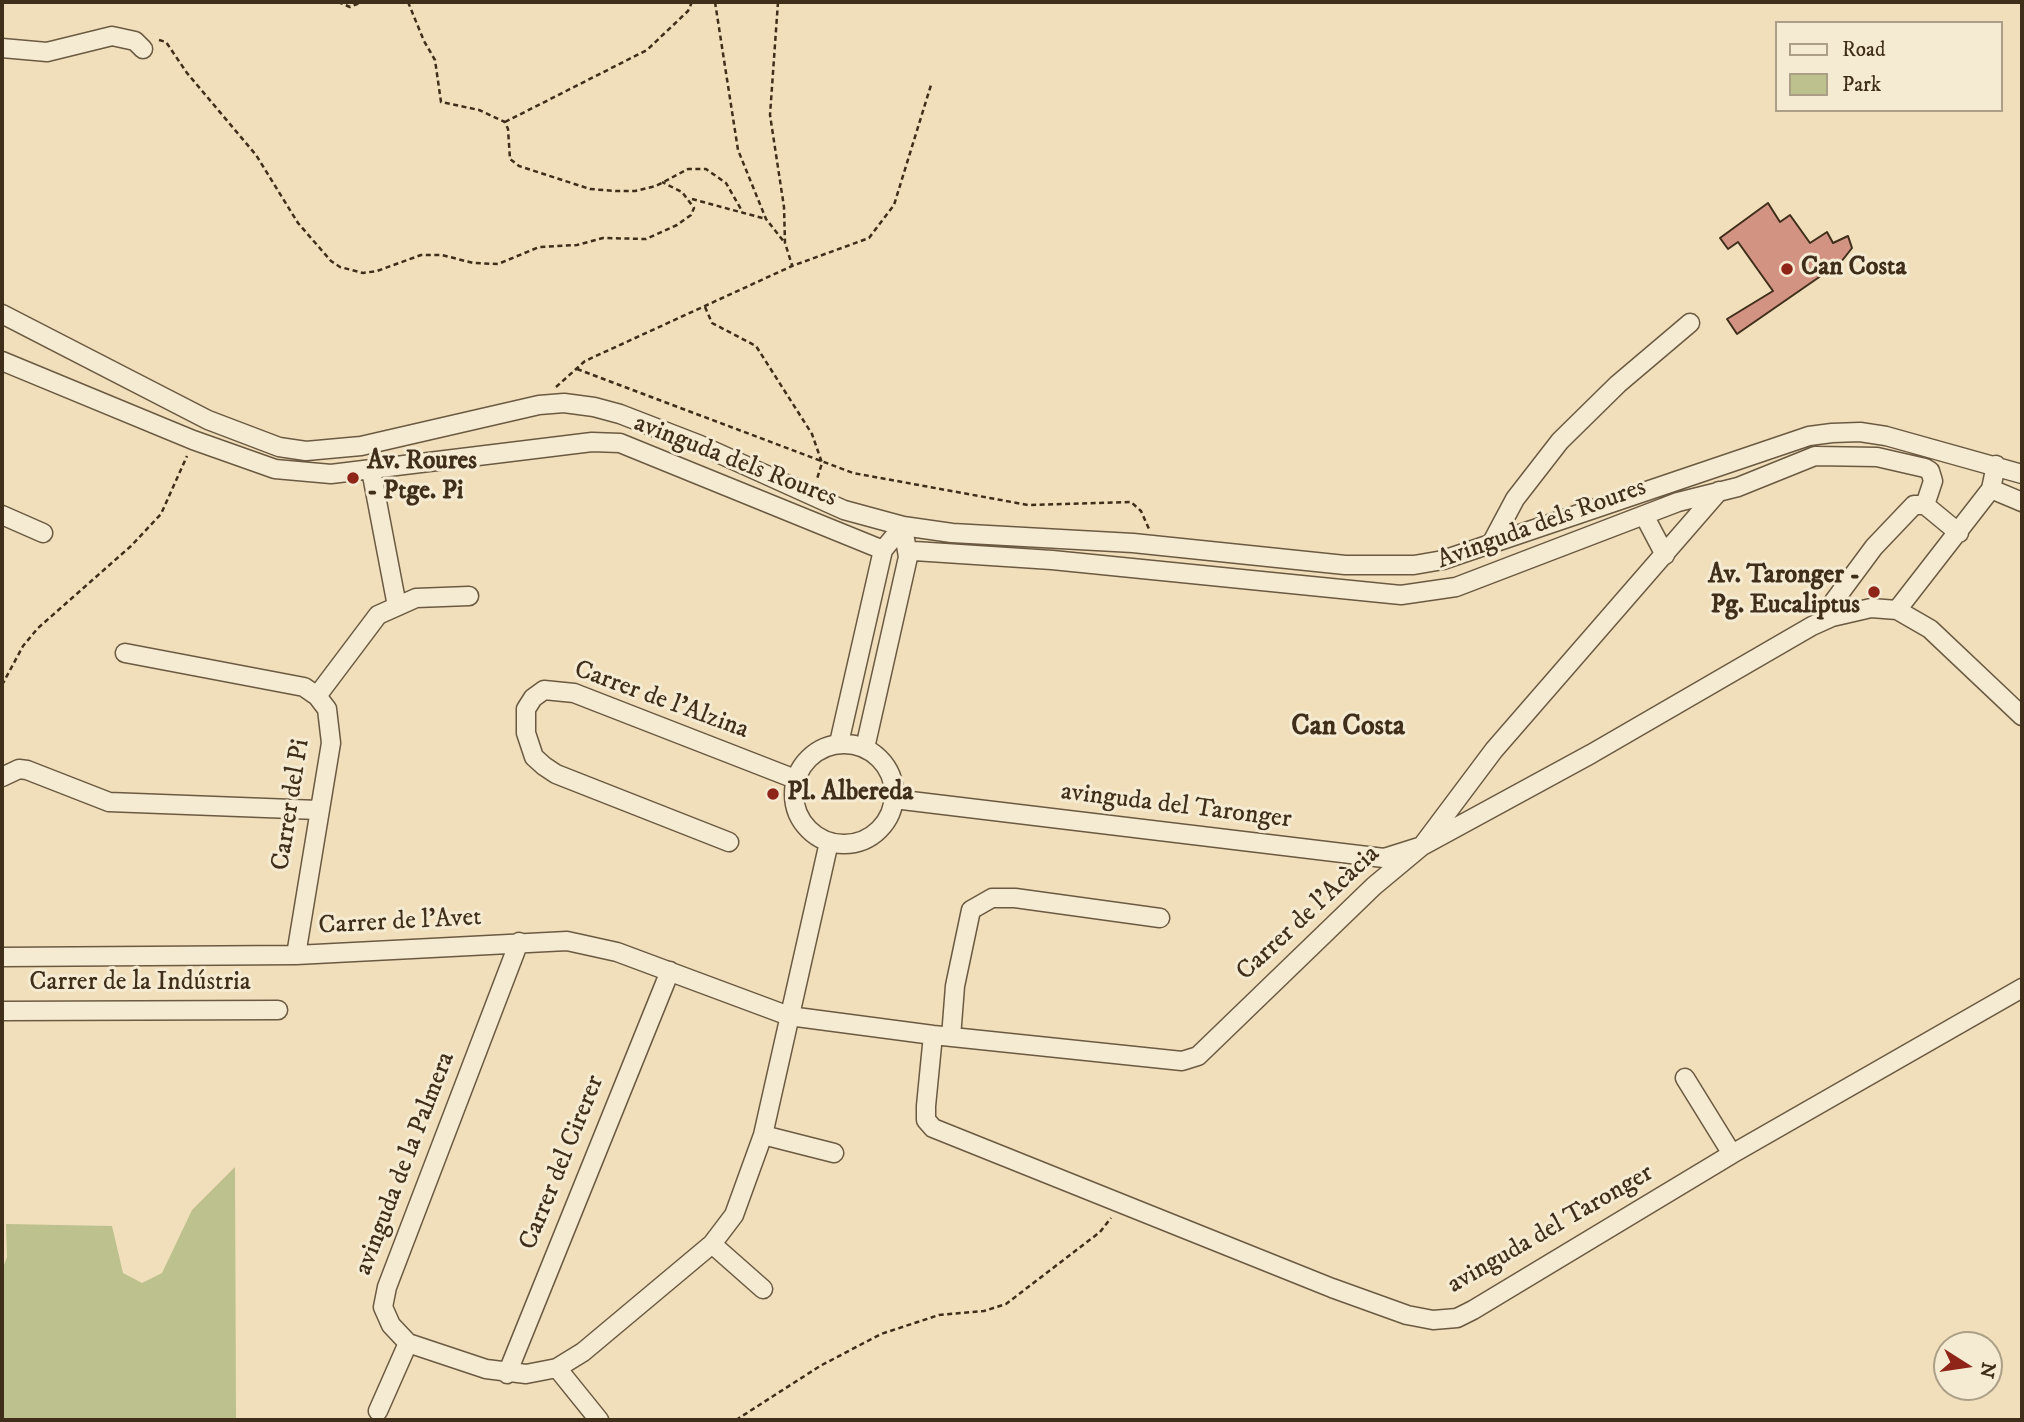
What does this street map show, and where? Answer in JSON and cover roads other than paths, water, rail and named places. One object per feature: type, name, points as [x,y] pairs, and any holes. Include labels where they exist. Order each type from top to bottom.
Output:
[{"type":"street","points":[[2,48],[47,52],[112,36],[135,41],[143,49]]},
{"type":"street","points":[[2,314],[251,439],[306,451],[361,446],[539,405],[574,404],[620,414],[700,445],[844,510],[903,526],[952,533],[1150,544],[1379,566],[1429,564],[1490,546],[1809,436],[1860,432],[1996,465],[2022,474]]},
{"type":"street","points":[[1490,546],[1515,499],[1560,441],[1618,384],[1690,323]]},
{"type":"street","name":"avinguda dels Roures","points":[[2,360],[193,440],[275,469],[306,474],[372,470],[592,442],[620,443],[883,550],[894,557],[911,554]]},
{"type":"street","name":"Avinguda dels Roures","points":[[911,554],[1052,559],[1401,595],[1456,587],[1645,517],[1678,502],[1719,491],[1815,456],[1877,457],[1930,471],[1933,481],[1925,505]]},
{"type":"street","points":[[1897,610],[1991,489],[1996,465]]},
{"type":"street","points":[[372,470],[397,606]]},
{"type":"street","points":[[1991,489],[2022,502]]},
{"type":"street","name":"Carrer de l'Acàcia","points":[[789,1016],[1163,1061],[1182,1061],[1198,1056],[1374,886],[1422,846],[1494,750],[1719,491]]},
{"type":"street","points":[[1832,617],[1834,601],[1874,547],[1914,505],[1925,505],[1959,533]]},
{"type":"street","points":[[844,510],[873,533],[883,550]]},
{"type":"street","points":[[2,515],[43,533]]},
{"type":"street","points":[[1645,517],[1665,555]]},
{"type":"street","points":[[839,743],[883,550],[903,526]]},
{"type":"street","points":[[865,748],[911,554],[903,526]]},
{"type":"street","points":[[911,554],[952,533]]},
{"type":"street","points":[[125,653],[304,687],[317,696],[378,615],[416,598],[469,596]]},
{"type":"street","name":"avinguda del Taronger","points":[[894,799],[1384,858],[1422,846],[1832,617],[1871,608],[1897,610],[1930,629],[2022,716]]},
{"type":"street","name":"Carrer de l'Alzina","points":[[729,842],[556,774],[544,766],[534,757],[526,733],[526,709],[533,698],[544,690],[574,693],[795,779]]},
{"type":"street","name":"Carrer del Pi","points":[[296,955],[331,743],[327,709],[317,696]]},
{"type":"street","points":[[839,743],[865,748],[880,759],[888,770],[894,799],[884,825],[859,842],[829,842],[814,835],[802,823],[795,808],[795,779],[813,753],[839,743]]},
{"type":"street","points":[[2,777],[19,769],[27,770],[109,802],[318,810]]},
{"type":"street","points":[[378,1410],[408,1343],[506,1374],[526,1374],[557,1368],[583,1352],[712,1244],[734,1215],[743,1196],[763,1135],[829,842]]},
{"type":"street","points":[[942,1036],[971,910],[992,898],[1015,898],[1160,918]]},
{"type":"street","name":"Carrer de l'Avet","points":[[2,957],[296,955],[567,941],[591,945],[670,971],[789,1016]]},
{"type":"street","name":"avinguda de la Palmera","points":[[408,1343],[391,1325],[383,1307],[387,1287],[519,942]]},
{"type":"street","name":"Carrer del Cirerer","points":[[506,1374],[670,971]]},
{"type":"street","name":"avinguda del Taronger","points":[[942,1036],[926,1106],[926,1120],[933,1128],[1332,1288],[1407,1315],[1433,1320],[1457,1318],[1473,1310],[1732,1153],[2022,988]]},
{"type":"street","name":"Carrer de la Indústria","points":[[2,1011],[278,1010]]},
{"type":"street","points":[[1685,1078],[1732,1153]]},
{"type":"street","points":[[763,1135],[834,1153]]},
{"type":"street","points":[[712,1244],[763,1289]]},
{"type":"street","points":[[557,1368],[599,1420]]},
{"type":"place","name":"Can Costa","points":[[1787,269]]},
{"type":"place","name":"Av. Roures - Ptge. Pi","points":[[353,478]]},
{"type":"place","name":"Av. Taronger - Pg. Eucaliptus","points":[[1874,592]]},
{"type":"place","name":"Pl. Albereda","points":[[773,794]]},
{"type":"district","name":"Can Costa","points":[[1348,728]]}]
